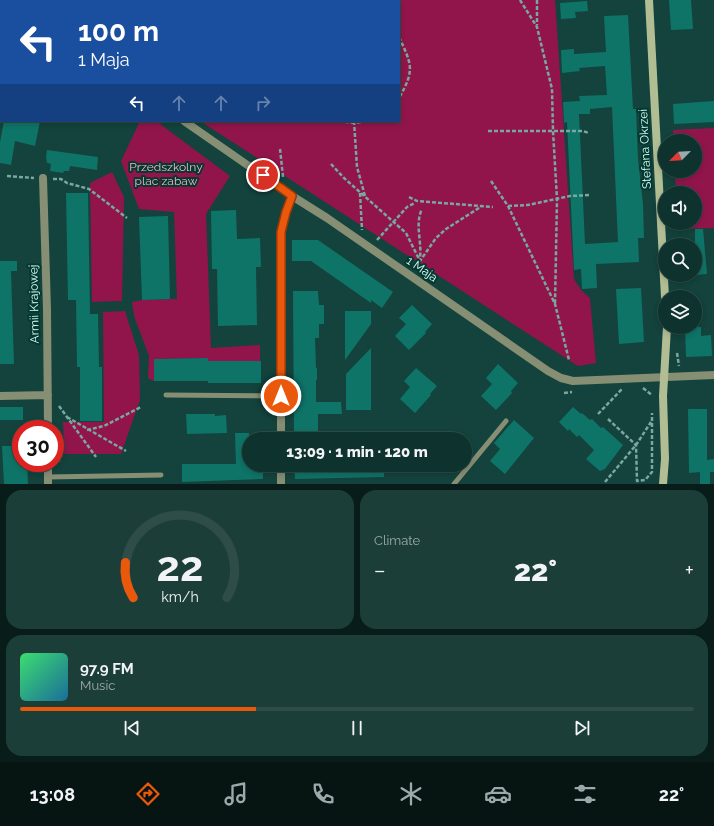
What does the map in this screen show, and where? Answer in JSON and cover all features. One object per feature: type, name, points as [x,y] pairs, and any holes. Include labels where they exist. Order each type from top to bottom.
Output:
[{"type":"street","name":"Stefana Okrzei","points":[[649,0],[665,290]]},
{"type":"street","name":"1 Maja","points":[[185,122],[548,371],[561,378],[573,381],[714,376]]},
{"type":"street","name":"Armii Krajowej","points":[[44,178],[48,420]]},
{"type":"street","points":[[281,432],[281,232],[292,196]]},
{"type":"street","points":[[663,484],[663,396],[667,334]]},
{"type":"street","points":[[0,396],[48,395]]},
{"type":"street","points":[[281,484],[282,472]]},
{"type":"lane","points":[[166,395],[281,396]]},
{"type":"lane","points":[[454,484],[506,421]]},
{"type":"lane","points":[[48,481],[161,475]]},
{"type":"path","points":[[520,0],[538,27]]},
{"type":"path","points":[[537,0],[538,27],[552,89],[557,199],[555,304]]},
{"type":"path","points":[[400,39],[411,66],[408,79],[400,96]]},
{"type":"path","points":[[354,122],[357,167],[365,196]]},
{"type":"path","points":[[488,131],[583,130],[589,133]]},
{"type":"path","points":[[280,149],[283,177]]},
{"type":"path","points":[[331,164],[344,178],[406,233],[420,261]]},
{"type":"path","points":[[491,181],[508,206],[555,304],[569,360]]},
{"type":"path","points":[[67,182],[89,189],[127,218]]},
{"type":"path","points":[[360,192],[363,232]]},
{"type":"path","points":[[508,206],[528,205],[570,196],[591,195]]},
{"type":"path","points":[[409,197],[417,201],[493,207]]},
{"type":"path","points":[[376,242],[407,207],[415,202]]},
{"type":"path","points":[[417,269],[420,261],[436,238],[446,229],[482,206]]},
{"type":"path","points":[[420,261],[418,216],[422,209]]},
{"type":"path","points":[[598,414],[622,388],[629,388]]},
{"type":"path","points":[[636,388],[643,388],[652,395]]},
{"type":"path","points":[[58,406],[96,457]]},
{"type":"path","points":[[87,430],[104,426],[142,407]]},
{"type":"path","points":[[67,417],[87,430],[126,451]]},
{"type":"path","points":[[605,482],[636,445],[652,422],[652,472],[645,480],[636,481],[636,445],[608,420]]},
{"type":"green space","points":[[400,0],[555,0],[574,279],[581,290],[590,298],[596,363],[578,366],[202,122],[400,122]]},
{"type":"green space","name":"Przedszkolny plac zabaw","points":[[140,122],[157,122],[230,176],[206,214],[211,348],[260,345],[260,361],[208,361],[208,358],[154,359],[154,381],[148,378],[149,356],[134,316],[132,302],[142,300],[177,299],[174,212],[139,209],[121,161]]},
{"type":"green space","points":[[714,128],[714,228],[702,228],[702,186],[676,186],[675,178],[702,178],[702,134],[673,134],[673,130]]},
{"type":"green space","points":[[112,172],[124,197],[122,301],[92,302],[90,183]]},
{"type":"green space","points":[[125,311],[139,355],[140,400],[121,454],[64,454],[64,422],[104,422],[103,312]]},
{"type":"building","points":[[669,0],[691,0],[693,29],[671,30]]},
{"type":"building","points":[[587,1],[588,11],[575,12],[576,18],[561,19],[560,3]]},
{"type":"building","points":[[628,15],[633,109],[636,109],[644,238],[638,238],[639,262],[596,264],[597,288],[582,289],[581,269],[574,270],[567,122],[564,123],[563,102],[580,101],[579,96],[607,95],[605,66],[579,68],[580,71],[562,73],[561,50],[574,49],[574,54],[606,52],[604,16]],"holes":[[[612,107],[618,242],[585,244],[579,114],[590,114],[590,109]]]},
{"type":"building","points":[[714,101],[714,122],[674,124],[673,104]]},
{"type":"building","points":[[4,122],[40,122],[35,146],[15,141],[11,165],[0,163],[0,142]]},
{"type":"building","points":[[47,150],[98,157],[97,170],[70,166],[69,171],[64,171],[63,173],[50,171],[51,164],[47,163],[46,157]]},
{"type":"building","points":[[66,193],[88,193],[90,314],[98,314],[99,367],[102,367],[102,421],[80,421],[80,367],[77,367],[76,300],[68,300]]},
{"type":"building","points":[[236,210],[237,239],[260,238],[261,267],[256,267],[257,325],[218,326],[217,269],[212,269],[211,211]]},
{"type":"building","points":[[168,216],[170,299],[142,300],[139,217]]},
{"type":"building","points":[[703,229],[707,274],[702,274],[702,238],[695,238],[695,230]]},
{"type":"building","points":[[292,240],[318,240],[393,292],[382,308],[371,300],[371,303],[311,261],[292,261]]},
{"type":"building","points":[[0,261],[17,261],[17,271],[11,271],[14,364],[0,364]]},
{"type":"building","points":[[641,288],[644,342],[619,344],[616,289]]},
{"type":"building","points":[[293,291],[318,291],[319,305],[324,305],[324,324],[319,324],[319,338],[315,338],[317,368],[316,402],[341,402],[342,414],[318,414],[318,432],[294,432]]},
{"type":"building","points":[[412,305],[432,324],[425,332],[426,333],[409,350],[395,336],[406,324],[399,318]]},
{"type":"building","points":[[345,311],[371,311],[371,324],[345,360]]},
{"type":"building","points":[[685,334],[701,334],[701,336],[711,335],[712,356],[686,357]]},
{"type":"building","points":[[371,348],[371,410],[346,410],[346,374]]},
{"type":"building","points":[[208,358],[208,361],[261,361],[261,383],[154,381],[154,359]]},
{"type":"building","points":[[498,364],[518,383],[511,391],[512,393],[496,410],[481,396],[492,384],[486,378]]},
{"type":"building","points":[[416,368],[437,386],[415,413],[400,399],[410,387],[404,381]]},
{"type":"building","points":[[0,407],[23,407],[23,420],[0,420]]},
{"type":"building","points":[[573,407],[590,420],[592,419],[601,428],[603,427],[623,445],[605,469],[600,471],[586,459],[594,450],[579,435],[577,437],[559,422]]},
{"type":"building","points":[[688,409],[707,409],[707,460],[714,459],[714,472],[710,472],[710,484],[700,484],[700,472],[689,473]]},
{"type":"building","points":[[186,414],[215,414],[215,416],[226,415],[227,433],[187,434]]},
{"type":"building","points":[[514,420],[534,438],[505,474],[490,461],[500,449],[494,443]]},
{"type":"building","points":[[235,433],[242,433],[242,472],[263,472],[263,479],[182,482],[182,464],[236,464]]},
{"type":"building","points":[[2,446],[12,446],[12,472],[27,472],[28,484],[4,484]]},
{"type":"building","points":[[294,472],[384,472],[384,477],[295,479]]},
{"type":"route","points":[[263,175],[292,196],[281,232],[281,396]]}]
